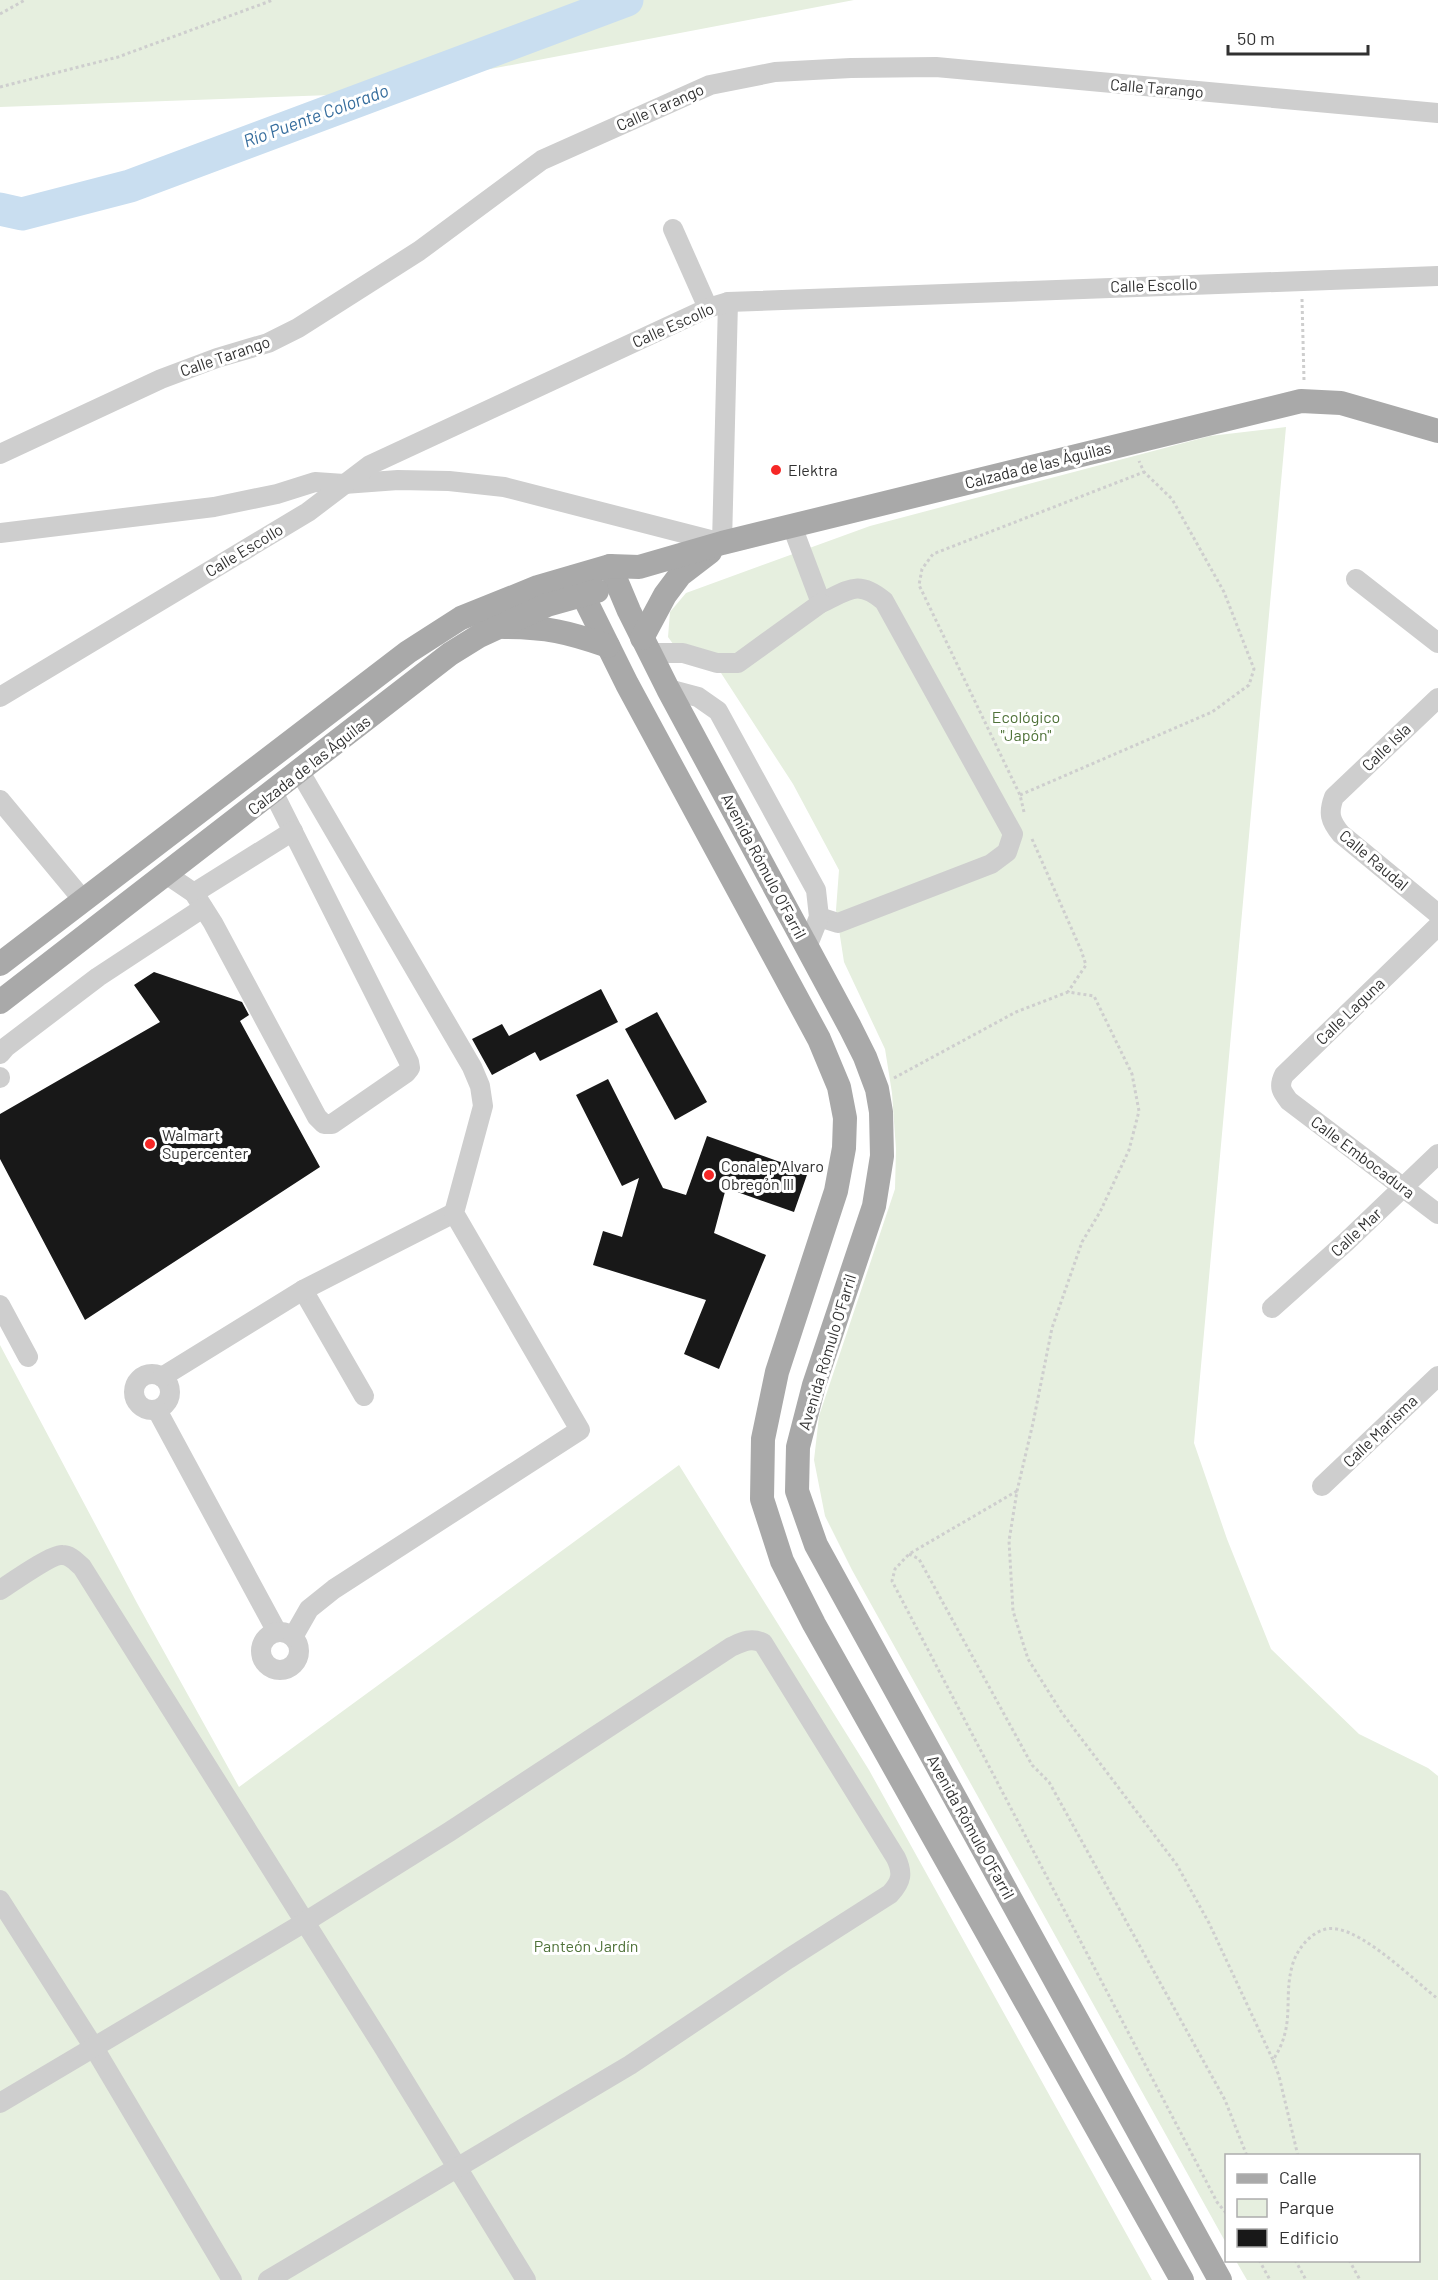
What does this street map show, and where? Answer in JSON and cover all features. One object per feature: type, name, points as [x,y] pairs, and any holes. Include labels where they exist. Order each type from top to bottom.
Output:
[{"type":"main road","name":"Calzada de las Águilas","points":[[0,1002],[450,654],[498,627],[547,605],[579,586],[722,543],[1301,401],[1341,403],[1438,430]]},
{"type":"main road","points":[[627,684],[650,653],[664,595],[680,575],[722,543]]},
{"type":"main road","name":"Avenida Rómulo O'Farril","points":[[614,575],[668,689],[865,1057],[877,1089],[881,1112],[882,1156],[874,1206],[814,1385],[798,1447],[797,1491],[816,1545],[1220,2280]]},
{"type":"main road","name":"Calzada de las Águilas","points":[[0,964],[408,652],[461,618],[538,586],[579,586]]},
{"type":"main road","name":"Avenida Rómulo O'Farril","points":[[579,586],[627,684],[819,1039],[839,1086],[845,1118],[844,1148],[836,1191],[777,1372],[763,1439],[762,1499],[782,1561],[814,1624],[1182,2280]]},
{"type":"main road","points":[[498,627],[533,627],[562,631],[608,646]]},
{"type":"street","name":"Calle Tarango","points":[[0,454],[161,379],[278,338],[298,328],[419,250],[542,160],[710,85],[775,72],[936,67],[1438,113]]},
{"type":"street","points":[[673,229],[708,308]]},
{"type":"street","name":"Calle Escollo","points":[[0,697],[308,512],[370,465],[708,308],[728,302],[1302,279],[1438,276]]},
{"type":"street","points":[[0,533],[214,507],[277,494],[315,482],[344,484],[398,480],[449,481],[504,487],[722,543],[728,302]]},
{"type":"street","points":[[792,526],[821,603]]},
{"type":"street","points":[[1356,579],[1438,642]]},
{"type":"street","points":[[650,653],[683,653],[717,663],[738,663],[821,603],[856,587],[871,590],[884,601],[1013,834],[1007,852],[991,864],[838,923],[819,917]]},
{"type":"street","points":[[668,689],[698,697],[718,711],[816,890],[819,917],[807,947]]},
{"type":"street","name":"Calle Isla","points":[[1334,797],[1438,698]]},
{"type":"street","points":[[157,1410],[285,1635],[309,1609],[334,1589],[580,1430],[454,1213],[483,1106],[480,1086],[466,1057],[300,772]]},
{"type":"street","points":[[166,874],[199,901],[317,1117],[324,1124],[332,1124],[406,1073],[410,1068],[409,1062],[273,792]]},
{"type":"street","name":"Calle Raudal","points":[[1334,797],[1329,809],[1331,823],[1341,834],[1438,914]]},
{"type":"street","points":[[0,800],[83,900]]},
{"type":"street","points":[[0,1054],[6,1047],[293,831]]},
{"type":"street","name":"Calle Laguna","points":[[1289,1101],[1281,1091],[1280,1083],[1284,1076],[1438,926]]},
{"type":"street","name":"Calle Embocadura","points":[[1289,1101],[1438,1214]]},
{"type":"street","name":"Calle Mar","points":[[1272,1308],[1346,1242],[1438,1154]]},
{"type":"street","points":[[162,1377],[303,1290],[454,1213]]},
{"type":"street","points":[[303,1290],[364,1396]]},
{"type":"street","points":[[0,1305],[28,1358]]},
{"type":"street","points":[[152,1374],[162,1377],[169,1385],[170,1395],[166,1404],[157,1410],[147,1410],[138,1404],[134,1394],[135,1384],[142,1377],[152,1374]]},
{"type":"street","name":"Calle Marisma","points":[[1322,1486],[1438,1376]]},
{"type":"street","points":[[0,1590],[61,1554],[72,1558],[82,1568],[305,1922],[526,2280]]},
{"type":"street","points":[[0,2103],[305,1922],[449,1832],[731,1647],[747,1640],[756,1639],[763,1643],[896,1858],[901,1869],[898,1885],[890,1894],[630,2065],[268,2280]]},
{"type":"street","points":[[0,1900],[93,2046],[232,2280]]},
{"type":"path","points":[[0,14],[25,0]]},
{"type":"path","points":[[0,87],[118,57],[273,0]]},
{"type":"path","points":[[1302,279],[1304,382]]},
{"type":"path","points":[[1020,795],[1212,712],[1249,685],[1254,669],[1224,592],[1172,499],[1144,472],[1137,456]]},
{"type":"path","points":[[1025,815],[1020,795],[920,585],[921,569],[933,554],[1144,472]]},
{"type":"path","points":[[1030,835],[1086,965],[1068,992]]},
{"type":"path","points":[[877,1089],[1016,1012],[1068,992],[1094,996],[1132,1074],[1139,1111],[1129,1150],[1100,1212],[1082,1242],[1052,1328],[1017,1491],[1009,1541],[1013,1611],[1028,1659],[1062,1713],[1177,1865],[1209,1923],[1273,2060],[1298,2154]]},
{"type":"path","points":[[1017,1491],[909,1554],[895,1569],[892,1581],[1217,2202],[1225,2211]]},
{"type":"path","points":[[909,1554],[919,1559],[1032,1766],[1049,1782],[1225,2100],[1246,2154]]},
{"type":"path","points":[[1273,2060],[1282,2046],[1287,2031],[1293,1962],[1305,1941],[1320,1932],[1335,1928],[1353,1934],[1389,1959],[1438,2000]]},
{"type":"path","points":[[1260,2262],[1270,2280]]},
{"type":"path","points":[[1296,2262],[1306,2280]]},
{"type":"path","points":[[1350,2262],[1360,2280]]},
{"type":"green space","points":[[0,0],[854,0],[359,94],[0,107]]},
{"type":"green space","name":"Ecológico \"Japón\"","points":[[1286,427],[1194,1443],[1227,1539],[1271,1649],[1359,1734],[1428,1768],[1438,1776],[1438,2280],[1247,2280],[1237,2262],[1420,2262],[1420,2154],[1225,2154],[1225,2241],[852,1570],[825,1516],[814,1460],[819,1416],[895,1189],[896,1149],[892,1093],[885,1049],[844,962],[836,910],[839,870],[793,784],[721,673],[684,659],[668,637],[670,612],[686,593],[870,526],[1210,436]]},
{"type":"green space","name":"Panteón Jardín","points":[[0,1345],[137,1603],[239,1787],[679,1465],[869,1770],[1152,2280],[0,2280]]},
{"type":"building","points":[[154,972],[242,1002],[249,1015],[240,1021],[320,1167],[85,1320],[0,1159],[0,1114],[160,1022],[134,985]]},
{"type":"building","points":[[601,989],[618,1022],[540,1061],[535,1052],[492,1075],[472,1039],[502,1024],[509,1036]]},
{"type":"building","points":[[657,1012],[707,1102],[675,1120],[625,1029]]},
{"type":"building","points":[[608,1079],[663,1188],[686,1195],[707,1136],[808,1172],[794,1212],[726,1188],[714,1233],[766,1255],[719,1369],[684,1354],[706,1300],[593,1265],[603,1231],[622,1237],[639,1178],[622,1186],[576,1095]]},
{"type":"waterway","name":"Río Puente Colorado","points":[[0,209],[22,214],[130,186],[627,0]]},
{"type":"place","name":"Elektra","points":[[776,470]]},
{"type":"place","name":"Walmart Supercenter","points":[[150,1144]]},
{"type":"place","name":"Conalep Alvaro Obregón lll","points":[[709,1175]]}]
